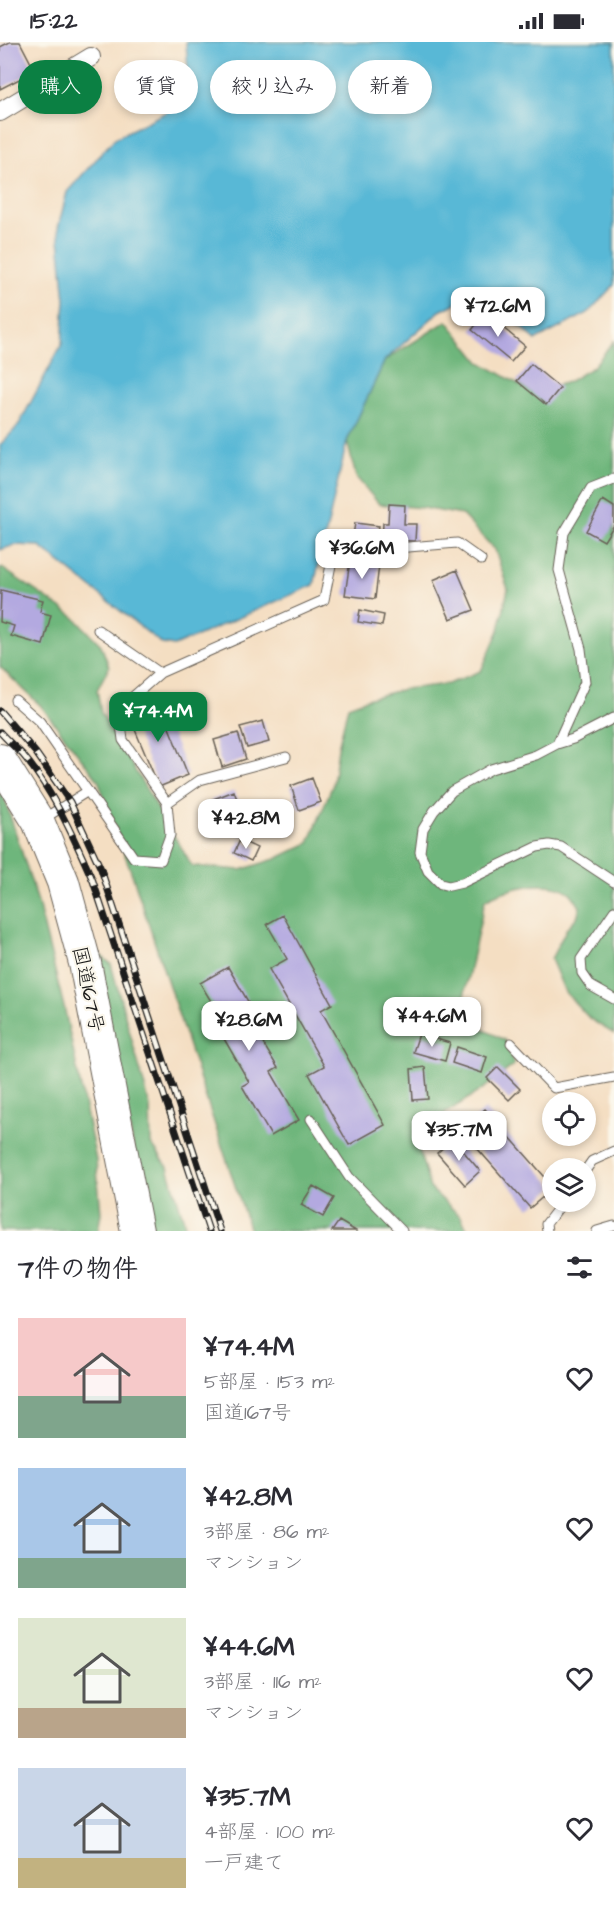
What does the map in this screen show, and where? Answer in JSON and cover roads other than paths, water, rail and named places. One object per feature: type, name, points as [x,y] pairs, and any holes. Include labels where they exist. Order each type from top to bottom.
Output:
[{"type":"highway","name":"国道167号","points":[[0,760],[38,821],[63,882],[85,963],[137,1231]]},
{"type":"street","points":[[0,112],[91,57]]},
{"type":"lane","points":[[557,744],[585,682],[581,649],[559,570],[564,533],[591,488],[614,479]]},
{"type":"lane","points":[[15,700],[40,722],[134,858],[161,860],[170,836],[167,803],[123,740],[119,709],[160,673],[324,600],[336,540],[384,549],[457,543],[481,560]]},
{"type":"lane","points":[[99,630],[160,673]]},
{"type":"lane","points":[[614,718],[536,755],[491,769],[452,791],[434,811],[423,829],[420,852],[428,871],[441,884],[449,886],[462,883],[537,847],[549,845],[561,848],[614,882]]},
{"type":"lane","points":[[167,803],[200,780],[286,757]]},
{"type":"lane","points":[[38,821],[88,791]]},
{"type":"lane","points":[[614,911],[581,958],[582,973],[591,986],[614,999]]},
{"type":"lane","points":[[511,1043],[554,1088],[614,1077]]},
{"type":"lane","points":[[310,1119],[349,1177],[402,1231]]},
{"type":"lane","points":[[596,1159],[614,1151]]},
{"type":"lane","points":[[547,1231],[546,1224],[555,1212]]},
{"type":"lane","points":[[597,1231],[614,1226]]},
{"type":"water","points":[[186,42],[614,42],[614,285],[588,313],[536,340],[480,291],[440,311],[385,360],[347,441],[314,585],[174,646],[162,644],[39,546],[15,545],[0,550],[0,445],[18,426],[62,344],[65,300],[58,228],[67,192],[115,138],[162,114],[198,114],[198,60],[187,60]]},
{"type":"railway","points":[[0,711],[36,753],[70,802],[101,869],[220,1231]]},
{"type":"railway","points":[[0,732],[23,755],[54,800],[93,881],[209,1231]]}]
